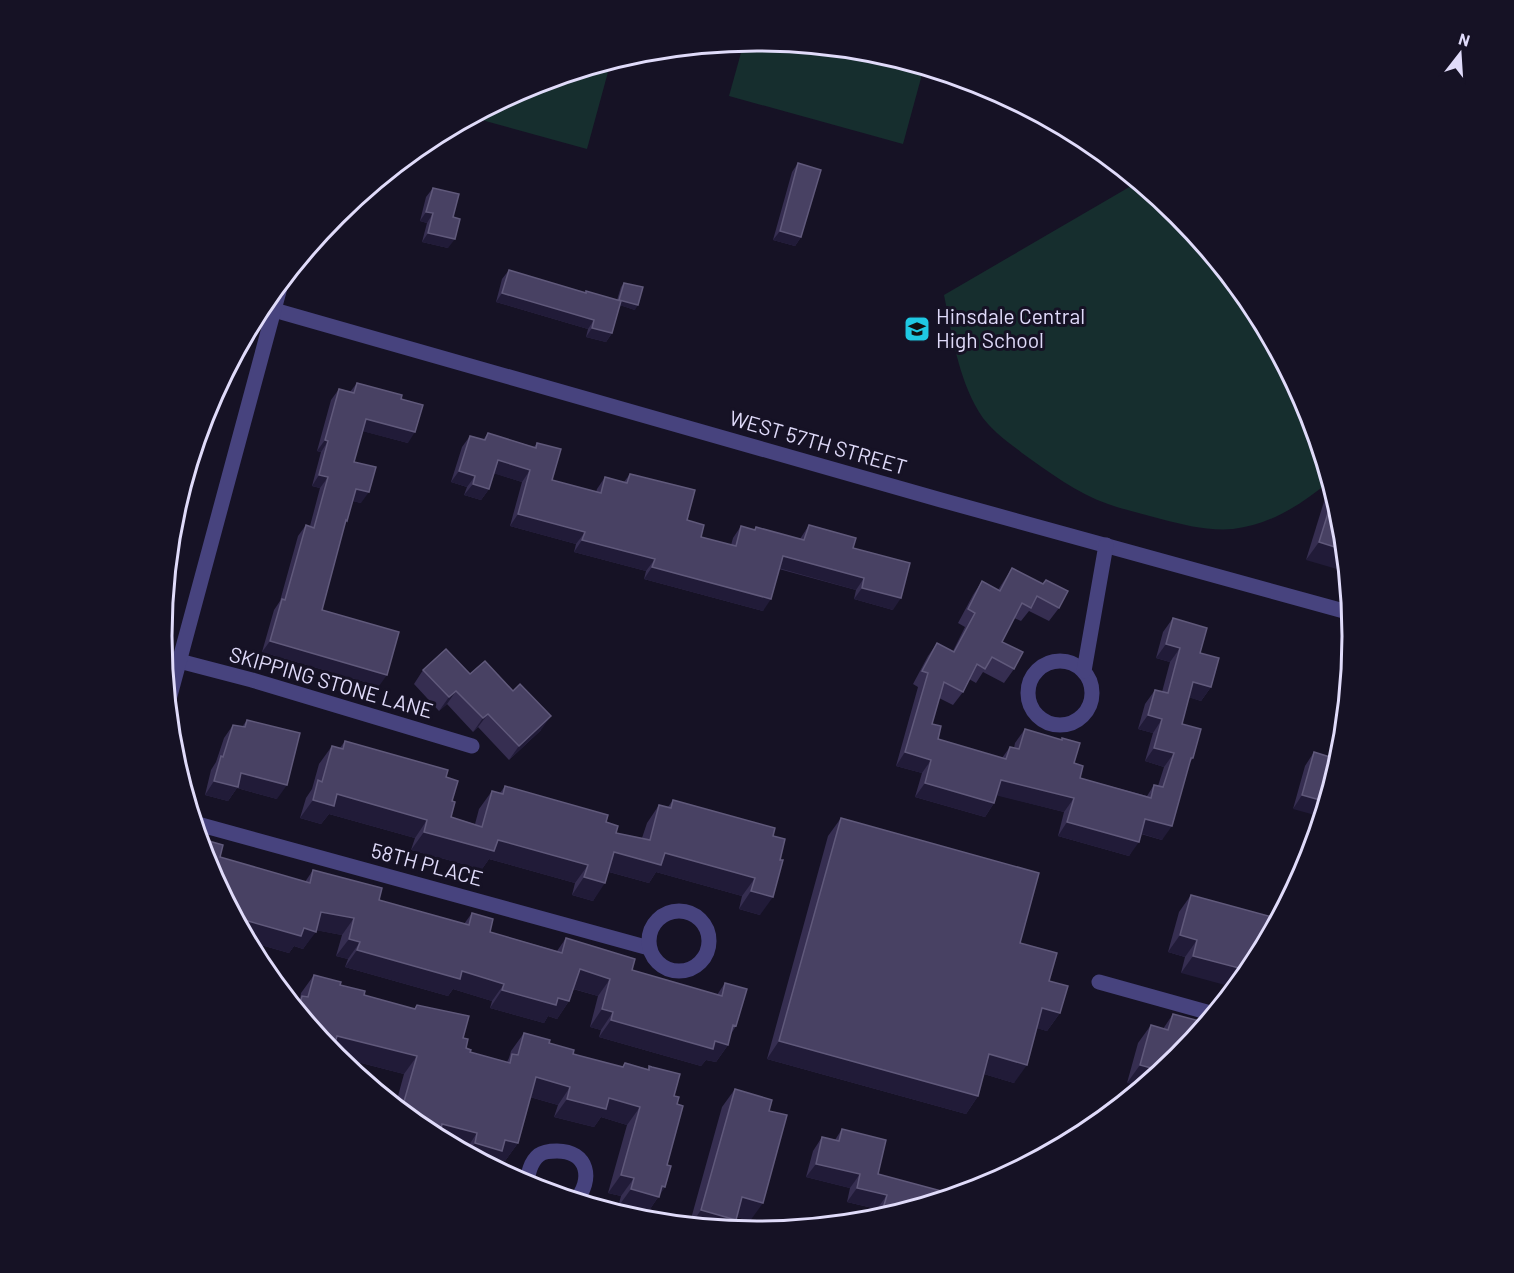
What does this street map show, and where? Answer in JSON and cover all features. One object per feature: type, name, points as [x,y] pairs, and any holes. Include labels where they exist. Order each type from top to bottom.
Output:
[{"type":"street","points":[[174,681],[276,303]]},
{"type":"street","name":"WEST 57TH STREET","points":[[274,310],[1341,610]]},
{"type":"street","points":[[1084,671],[1070,662],[1053,661],[1038,669],[1030,683],[1029,700],[1037,715],[1051,724],[1068,724],[1082,716],[1091,702],[1092,686],[1084,671],[1106,545]]},
{"type":"street","name":"SKIPPING STONE LANE","points":[[179,661],[472,746]]},
{"type":"street","name":"58TH PLACE","points":[[203,826],[649,948]]},
{"type":"street","points":[[1099,982],[1206,1012]]},
{"type":"street","points":[[528,1175],[530,1168],[539,1155],[552,1151],[566,1151],[577,1157],[584,1166],[587,1180],[581,1195]]},
{"type":"green space","points":[[741,51],[795,52],[833,56],[871,62],[922,75],[903,144],[729,96]]},
{"type":"green space","points":[[608,70],[587,149],[481,120],[533,96]]},
{"type":"green space","points":[[1131,186],[1171,222],[1197,250],[1244,311],[1264,344],[1298,412],[1323,486],[1297,505],[1273,518],[1233,529],[1196,527],[1127,510],[1074,488],[999,435],[979,412],[966,384],[957,355],[944,295]]},
{"type":"building","points":[[798,163],[821,170],[801,237],[780,231]]},
{"type":"building","points":[[433,188],[459,194],[453,217],[460,219],[455,239],[428,233],[433,213],[426,212]]},
{"type":"building","points":[[509,270],[621,301],[612,333],[592,328],[594,320],[502,293]]},
{"type":"building","points":[[624,283],[643,287],[638,305],[619,300]]},
{"type":"building","points":[[357,383],[402,395],[401,399],[423,405],[415,432],[366,419],[354,462],[376,467],[369,492],[356,489],[322,610],[399,632],[387,675],[270,641],[282,599],[285,600],[306,525],[314,528],[328,477],[319,475],[328,441],[325,440],[339,389],[354,393]]},
{"type":"building","points":[[488,433],[536,448],[537,443],[561,449],[552,480],[601,493],[605,477],[627,483],[630,474],[695,490],[687,520],[704,525],[701,537],[736,546],[741,526],[755,530],[756,527],[804,540],[809,525],[856,538],[853,548],[910,563],[901,598],[862,588],[864,578],[783,556],[771,599],[652,567],[655,559],[582,540],[585,532],[518,514],[530,470],[498,460],[489,489],[473,484],[475,476],[459,471],[470,436],[485,440]]},
{"type":"building","points":[[1329,511],[1335,547],[1319,542]]},
{"type":"building","points":[[1012,568],[1043,584],[1046,580],[1068,591],[1059,608],[1037,596],[1031,608],[1022,603],[1002,642],[1023,652],[1014,669],[992,657],[985,669],[977,664],[963,692],[944,682],[932,724],[941,726],[938,739],[1006,759],[1010,747],[1019,749],[1025,729],[1062,740],[1062,738],[1080,743],[1074,763],[1083,766],[1080,778],[1151,798],[1154,785],[1163,787],[1174,753],[1154,748],[1162,719],[1148,715],[1155,690],[1168,693],[1180,648],[1166,644],[1173,618],[1207,628],[1200,653],[1219,658],[1211,687],[1193,682],[1182,724],[1201,729],[1172,826],[1145,819],[1139,842],[1067,822],[1074,798],[1001,780],[994,803],[925,783],[931,760],[905,752],[928,673],[922,671],[937,643],[954,652],[975,613],[968,609],[982,581],[1000,591]]},
{"type":"building","points":[[446,649],[470,674],[485,661],[513,691],[520,684],[551,716],[519,746],[488,714],[483,718],[456,691],[449,697],[423,670]]},
{"type":"building","points":[[247,720],[300,733],[287,785],[241,773],[238,787],[214,781],[233,725],[245,727]]},
{"type":"building","points":[[345,741],[448,770],[446,777],[458,781],[452,801],[455,802],[451,817],[482,827],[492,791],[503,794],[505,786],[608,815],[606,822],[618,826],[616,833],[650,840],[659,805],[671,808],[673,800],[775,828],[773,836],[785,839],[780,860],[783,860],[773,897],[751,891],[755,878],[665,853],[661,865],[614,852],[605,883],[584,877],[588,865],[498,840],[494,851],[424,832],[427,820],[337,794],[334,806],[313,800],[318,780],[322,782],[332,746],[343,749]]},
{"type":"building","points":[[1314,752],[1330,757],[1319,800],[1302,795]]},
{"type":"building","points":[[841,818],[1039,873],[1020,943],[1057,953],[1049,981],[1068,986],[1060,1013],[1042,1008],[1027,1065],[989,1054],[978,1096],[779,1041]]},
{"type":"building","points":[[209,841],[223,845],[220,857],[310,883],[313,870],[382,888],[379,900],[469,925],[472,913],[493,919],[490,932],[562,953],[566,938],[635,959],[632,970],[722,996],[725,983],[747,989],[728,1045],[715,1041],[713,1049],[611,1020],[613,1012],[602,1009],[610,979],[580,969],[569,1001],[558,998],[556,1005],[502,990],[504,984],[462,971],[460,979],[357,950],[360,942],[349,939],[354,918],[321,912],[316,932],[304,928],[301,936],[245,920],[216,861]]},
{"type":"building","points":[[1191,895],[1271,917],[1240,968],[1193,956],[1197,940],[1180,935]]},
{"type":"building","points":[[314,975],[365,991],[364,995],[415,1009],[417,1005],[469,1016],[463,1038],[468,1039],[466,1048],[471,1050],[470,1052],[510,1063],[512,1054],[518,1055],[524,1033],[574,1050],[573,1054],[623,1067],[625,1063],[649,1070],[649,1066],[680,1074],[674,1096],[679,1097],[677,1104],[683,1106],[667,1165],[671,1166],[665,1187],[662,1186],[659,1197],[631,1189],[634,1178],[621,1175],[640,1107],[609,1098],[606,1109],[567,1099],[570,1087],[536,1077],[518,1143],[505,1140],[502,1151],[475,1143],[477,1133],[442,1124],[441,1129],[404,1103],[417,1056],[337,1036],[335,1043],[300,1003],[302,996],[308,997]]},
{"type":"building","points":[[1173,1014],[1199,1021],[1152,1068],[1140,1065],[1151,1025],[1168,1030]]},
{"type":"building","points":[[735,1089],[772,1100],[769,1111],[787,1115],[763,1203],[742,1197],[736,1220],[701,1210]]},
{"type":"building","points":[[842,1129],[886,1140],[878,1174],[943,1192],[883,1208],[887,1195],[857,1188],[860,1174],[816,1164],[822,1137],[839,1141]]},
{"type":"place","name":"Hinsdale Central High School","points":[[917,329]]}]
